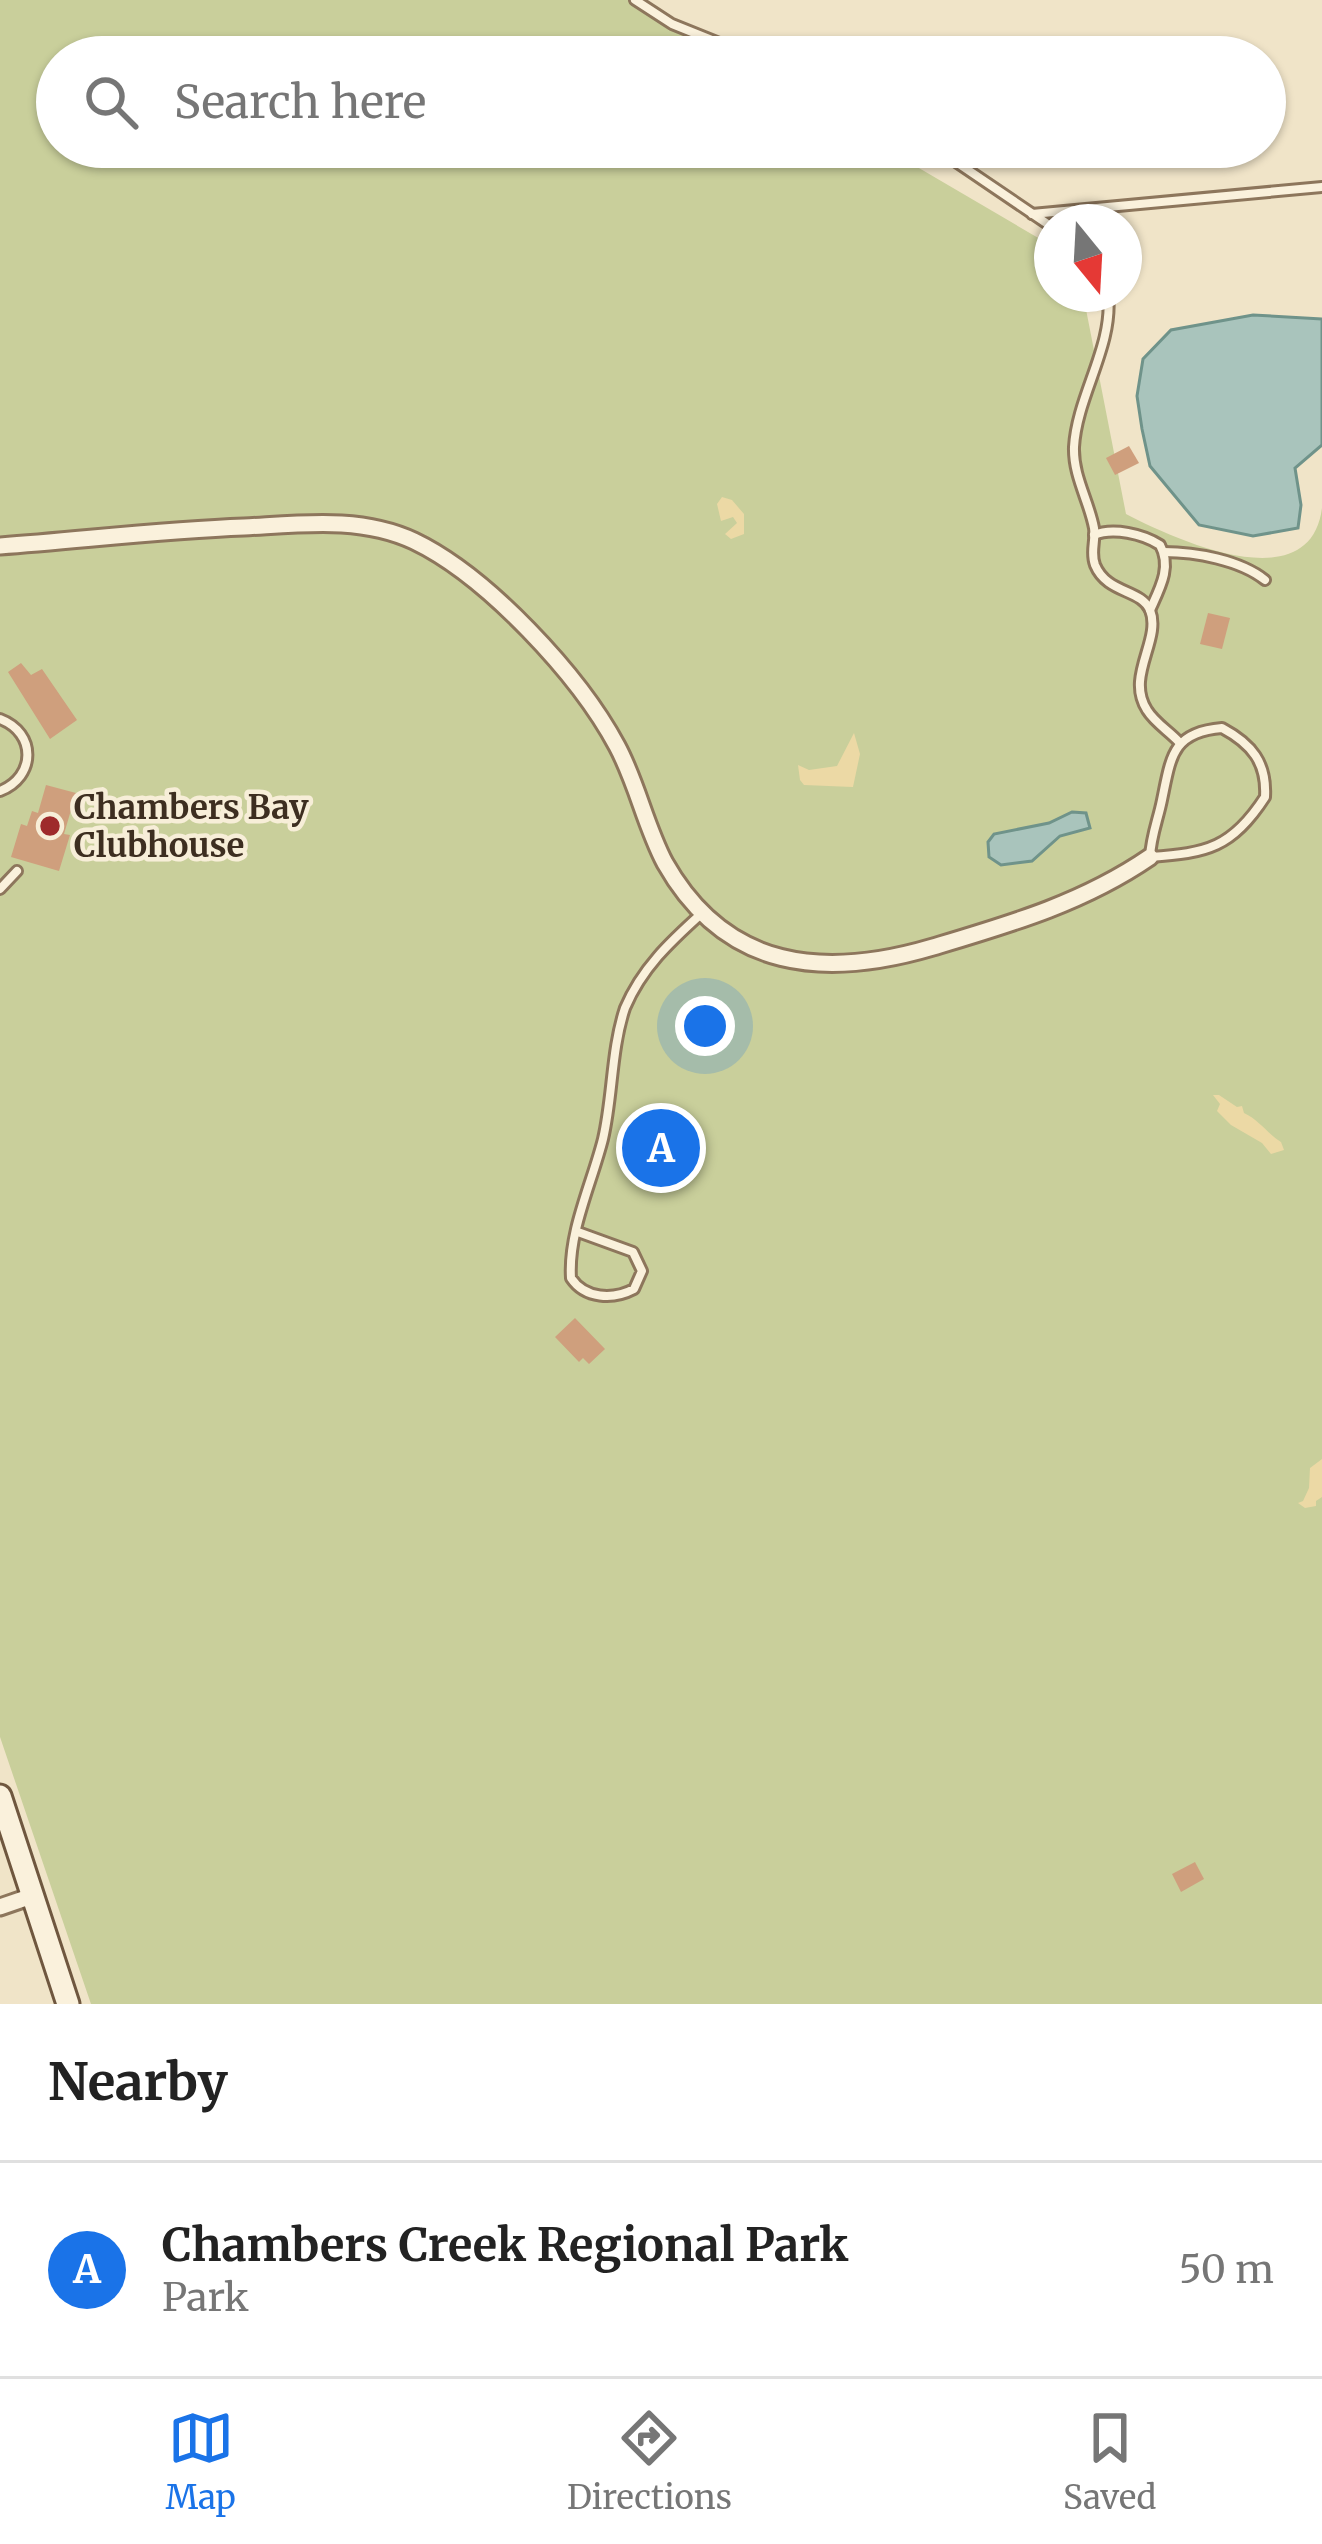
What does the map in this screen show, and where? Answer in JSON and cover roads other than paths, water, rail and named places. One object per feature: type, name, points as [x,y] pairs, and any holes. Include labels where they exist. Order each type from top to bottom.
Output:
[{"type":"street","points":[[0,545],[309,523],[348,524],[412,540],[463,572],[496,602],[539,643],[598,713],[620,751],[666,865],[701,914],[785,959],[855,965],[915,952],[1062,907],[1150,856]]},
{"type":"street","points":[[0,1796],[18,1901],[68,2004]]},
{"type":"street","points":[[0,1834],[55,2004]]},
{"type":"lane","points":[[634,0],[702,36]]},
{"type":"lane","points":[[965,168],[1032,214]]},
{"type":"lane","points":[[1142,204],[1322,187]]},
{"type":"lane","points":[[1110,312],[1074,444],[1075,464],[1100,576],[1115,589],[1142,600],[1150,610],[1152,623],[1139,678],[1142,701],[1156,722],[1180,742]]},
{"type":"lane","points":[[1094,535],[1102,531],[1146,536],[1164,552],[1249,568],[1264,580]]},
{"type":"lane","points":[[1150,610],[1165,572],[1164,552]]},
{"type":"lane","points":[[0,719],[24,738],[28,761],[16,783],[0,791]]},
{"type":"lane","points":[[1222,728],[1243,739],[1262,766],[1265,797],[1230,839],[1192,854],[1150,856],[1151,831],[1180,742],[1198,730],[1222,728]]},
{"type":"lane","points":[[0,889],[17,871]]},
{"type":"lane","points":[[578,1232],[633,1252],[642,1271],[634,1288],[613,1297],[575,1285],[570,1272],[578,1232],[602,1141],[625,1008],[657,954],[701,914]]},
{"type":"water","points":[[1253,315],[1322,319],[1322,445],[1295,468],[1301,505],[1298,528],[1253,536],[1199,525],[1150,466],[1137,396],[1143,359],[1171,330]]},
{"type":"water","points":[[1072,812],[1086,813],[1090,828],[1060,836],[1032,861],[1001,865],[989,857],[988,842],[994,834],[1049,823]]},
{"type":"place","name":"Chambers Bay Clubhouse","points":[[50,826]]},
{"type":"place","name":"Chambers Creek Regional Park","points":[[661,1148]]}]
